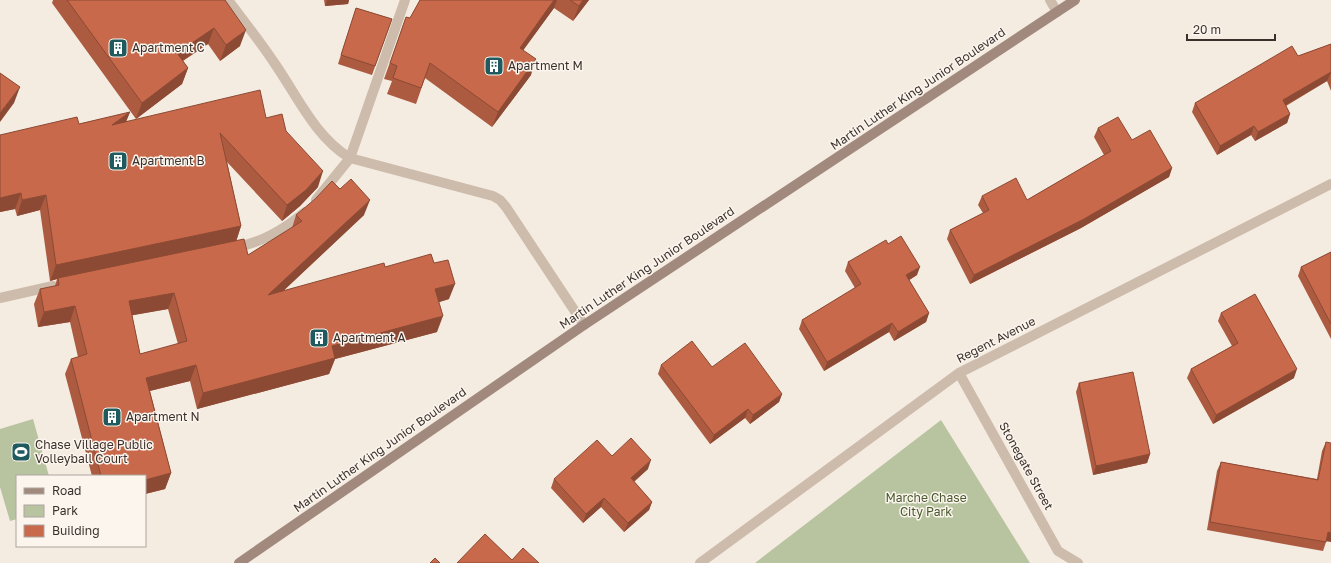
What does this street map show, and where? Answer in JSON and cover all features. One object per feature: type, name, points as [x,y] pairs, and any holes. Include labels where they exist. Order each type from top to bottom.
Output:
[{"type":"main road","name":"Martin Luther King Junior Boulevard","points":[[239,563],[584,325],[1075,0]]},
{"type":"street","points":[[228,0],[274,62],[319,130],[339,151],[350,158],[486,194],[500,200],[584,325]]},
{"type":"street","points":[[223,250],[262,241],[292,222],[309,208],[350,158],[405,0]]},
{"type":"street","points":[[1050,0],[1057,12]]},
{"type":"street","name":"Regent Avenue","points":[[700,563],[959,374],[1331,184]]},
{"type":"street","points":[[0,298],[62,285]]},
{"type":"street","name":"Stonegate Street","points":[[959,374],[1058,551],[1078,563]]},
{"type":"green space","name":"Chase Village Public Volleyball Court","points":[[33,419],[49,475],[16,475],[16,519],[10,521],[0,487],[0,429]]},
{"type":"green space","name":"Marche Chase City Park","points":[[941,420],[1030,563],[755,563]]},
{"type":"building","points":[[67,0],[225,0],[246,30],[226,45],[214,28],[177,53],[188,68],[142,103]]},
{"type":"building","points":[[420,0],[554,0],[520,48],[536,59],[498,112],[430,63],[421,88],[393,78],[397,66],[390,63],[406,17],[410,18]]},
{"type":"building","points":[[570,0],[583,0],[579,6]]},
{"type":"building","points":[[356,8],[392,19],[375,66],[341,55]]},
{"type":"building","points":[[1331,44],[1331,72],[1283,100],[1290,114],[1258,132],[1254,126],[1220,146],[1195,103],[1292,46],[1298,56]]},
{"type":"building","points":[[0,73],[20,87],[0,113]]},
{"type":"building","points":[[260,90],[266,118],[282,114],[286,131],[323,171],[306,190],[287,205],[220,133],[241,226],[56,265],[46,195],[22,200],[21,193],[0,198],[0,135],[77,117],[79,124],[130,112],[112,125]]},
{"type":"building","points":[[1118,117],[1132,140],[1150,130],[1172,168],[1084,219],[974,275],[950,230],[989,210],[982,196],[1016,178],[1027,200],[1111,151],[1098,128]]},
{"type":"building","points":[[351,179],[370,200],[268,295],[384,263],[385,267],[431,254],[434,263],[448,260],[455,284],[435,289],[443,316],[332,346],[335,358],[203,393],[196,365],[146,378],[171,473],[146,480],[146,475],[101,475],[71,359],[87,354],[75,306],[44,312],[40,289],[59,285],[58,278],[244,239],[248,255],[302,221],[296,215],[315,199],[332,181],[340,189]],"holes":[[[174,293],[187,341],[140,354],[129,301]]]},
{"type":"building","points":[[901,236],[920,267],[906,275],[929,313],[898,332],[892,323],[827,362],[802,320],[861,284],[848,262],[886,240],[888,244]]},
{"type":"building","points":[[1331,252],[1331,324],[1301,267]]},
{"type":"building","points":[[1255,294],[1297,369],[1216,415],[1191,369],[1238,343],[1221,313]]},
{"type":"building","points":[[692,341],[712,367],[745,343],[782,394],[753,415],[748,409],[714,435],[661,365]]},
{"type":"building","points":[[1133,372],[1150,454],[1096,466],[1079,383]]},
{"type":"building","points":[[631,438],[651,460],[631,478],[652,502],[628,523],[604,498],[586,514],[554,479],[597,440],[612,456]]},
{"type":"building","points":[[1326,442],[1331,443],[1331,533],[1328,532],[1326,542],[1210,522],[1221,462],[1318,480]]},
{"type":"building","points":[[485,534],[512,560],[523,548],[539,563],[457,563]]},
{"type":"building","points":[[435,558],[440,563],[430,563]]},
{"type":"place","name":"Apartment C","points":[[118,48]]},
{"type":"place","name":"Apartment M","points":[[494,66]]},
{"type":"place","name":"Apartment B","points":[[118,161]]},
{"type":"place","name":"Apartment A","points":[[319,338]]},
{"type":"place","name":"Apartment N","points":[[112,417]]},
{"type":"place","name":"Chase Village Public Volleyball Court","points":[[21,452]]}]
